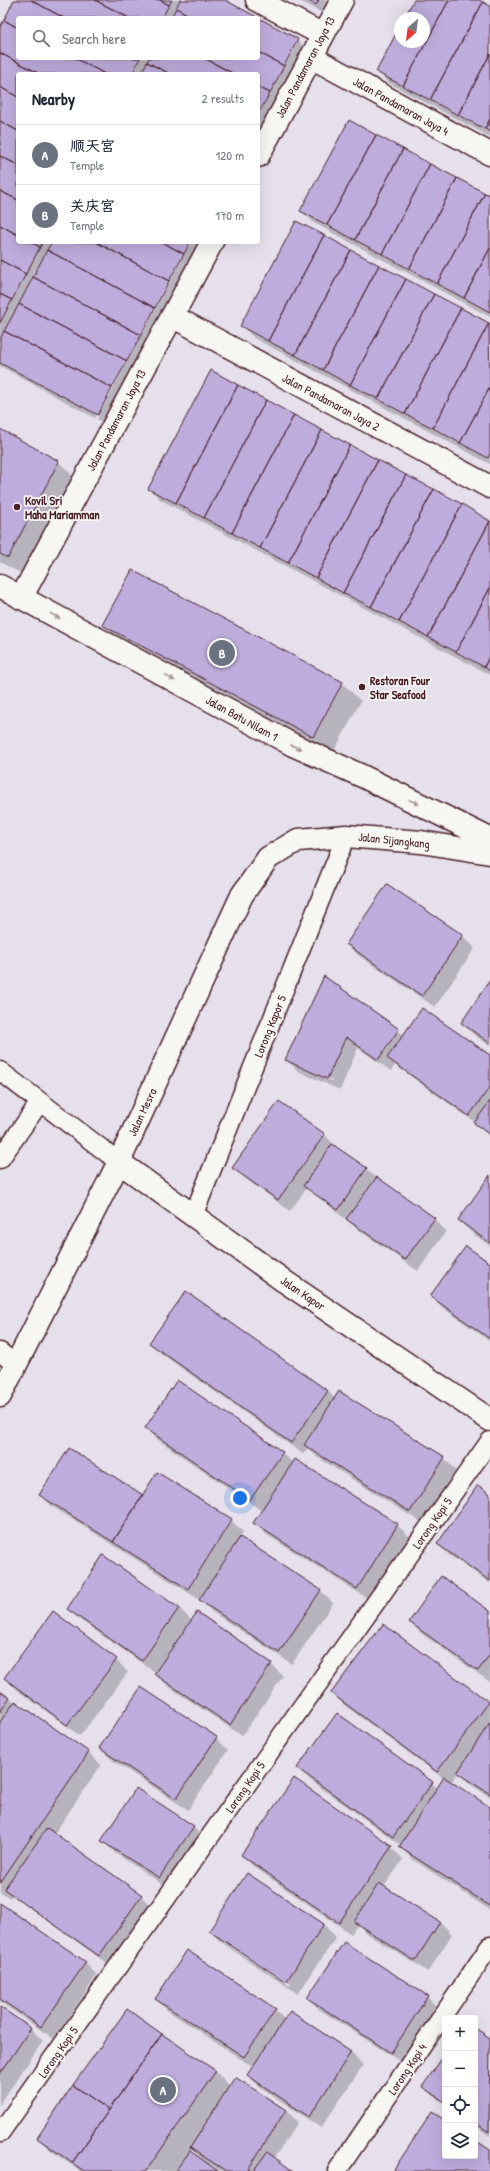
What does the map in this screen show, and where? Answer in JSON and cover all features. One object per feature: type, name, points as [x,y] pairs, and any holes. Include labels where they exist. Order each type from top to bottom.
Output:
[{"type":"street","points":[[257,0],[323,35]]},
{"type":"street","name":"Jalan Pandamaran Jaya 13","points":[[260,152],[342,0]]},
{"type":"street","name":"Jalan Pandamaran Jaya 4","points":[[311,57],[490,154]]},
{"type":"street","name":"Jalan Pandamaran Jaya 13","points":[[21,598],[211,244]]},
{"type":"street","name":"Jalan Pandamaran Jaya 2","points":[[172,316],[490,487]]},
{"type":"street","name":"Jalan Batu Nilam 1","points":[[0,586],[292,745],[362,776],[490,839]]},
{"type":"street","name":"Jalan Sijangkang","points":[[298,840],[346,836],[421,842],[490,853]]},
{"type":"street","name":"Jalan Mesra","points":[[0,1396],[8,1359],[119,1162],[242,895],[268,858],[298,840]]},
{"type":"street","name":"Jalan Kapor","points":[[119,1162],[284,1281],[490,1420]]},
{"type":"lane","name":"Lorong Kapor 5","points":[[193,1216],[346,836]]},
{"type":"lane","points":[[0,1071],[119,1162]]},
{"type":"lane","points":[[0,1159],[40,1102]]},
{"type":"lane","name":"Lorong Kopi 5","points":[[0,2133],[490,1441]]},
{"type":"lane","name":"Lorong Kopi 4","points":[[337,2171],[490,1946]]},
{"type":"building","points":[[14,0],[31,0],[60,16],[16,16],[16,27],[4,20]]},
{"type":"building","points":[[31,0],[95,0],[125,16],[60,16]]},
{"type":"building","points":[[95,0],[160,0],[169,5],[163,16],[125,16]]},
{"type":"building","points":[[160,0],[172,0],[169,5]]},
{"type":"building","points":[[180,0],[225,0],[255,16],[190,16],[176,8]]},
{"type":"building","points":[[307,0],[319,0],[316,5]]},
{"type":"building","points":[[414,0],[449,0],[430,36],[430,12],[407,12]]},
{"type":"building","points":[[449,0],[479,0],[483,2],[430,100],[403,86],[423,48],[430,48],[430,36]]},
{"type":"building","points":[[483,2],[490,6],[490,54],[458,115],[430,100]]},
{"type":"building","points":[[176,8],[190,16],[172,16]]},
{"type":"building","points":[[260,19],[298,39],[284,66],[260,53]]},
{"type":"building","points":[[4,20],[16,27],[16,60],[79,60],[101,72],[36,72],[0,53],[0,27]]},
{"type":"building","points":[[394,38],[394,48],[423,48],[403,86],[376,72]]},
{"type":"building","points":[[0,53],[36,72],[16,72],[16,96],[0,87]]},
{"type":"building","points":[[260,53],[284,66],[270,93],[260,88],[260,72],[230,72],[208,60],[260,60]]},
{"type":"building","points":[[490,54],[490,119],[485,129],[458,115]]},
{"type":"building","points":[[79,60],[139,60],[133,72],[101,72]]},
{"type":"building","points":[[148,60],[208,60],[230,72],[166,72],[147,62]]},
{"type":"building","points":[[147,62],[166,72],[142,72]]},
{"type":"building","points":[[0,87],[16,96],[16,130],[0,121]]},
{"type":"building","points":[[260,88],[270,93],[260,110]]},
{"type":"building","points":[[490,119],[490,132],[485,129]]},
{"type":"building","points":[[349,120],[376,135],[327,225],[300,211]]},
{"type":"building","points":[[0,121],[16,130],[16,164],[0,156]]},
{"type":"building","points":[[376,135],[403,149],[355,240],[327,225]]},
{"type":"building","points":[[403,149],[430,164],[382,254],[355,240]]},
{"type":"building","points":[[0,156],[16,164],[16,199],[0,191]]},
{"type":"building","points":[[430,164],[457,178],[409,269],[382,254]]},
{"type":"building","points":[[457,178],[485,193],[437,284],[409,269]]},
{"type":"building","points":[[0,191],[16,199],[16,234],[0,225]]},
{"type":"building","points":[[485,193],[490,195],[490,248],[464,298],[437,284]]},
{"type":"building","points":[[296,221],[324,235],[268,341],[240,326]]},
{"type":"building","points":[[0,225],[16,234],[16,244],[35,244],[40,247],[26,274],[0,260]]},
{"type":"building","points":[[324,235],[351,250],[295,355],[268,341]]},
{"type":"building","points":[[35,244],[42,244],[40,247]]},
{"type":"building","points":[[51,244],[100,244],[169,281],[155,308],[47,250]]},
{"type":"building","points":[[100,244],[166,244],[184,254],[169,281]]},
{"type":"building","points":[[166,244],[189,244],[184,254]]},
{"type":"building","points":[[490,248],[490,312],[464,298]]},
{"type":"building","points":[[47,250],[155,308],[141,335],[33,277]]},
{"type":"building","points":[[351,250],[379,265],[323,370],[295,355]]},
{"type":"building","points":[[0,260],[26,274],[12,300],[0,294]]},
{"type":"building","points":[[379,265],[406,279],[350,385],[323,370]]},
{"type":"building","points":[[33,277],[141,335],[127,361],[19,304]]},
{"type":"building","points":[[406,279],[434,294],[378,399],[350,385]]},
{"type":"building","points":[[0,294],[12,300],[0,323]]},
{"type":"building","points":[[434,294],[461,308],[405,414],[378,399]]},
{"type":"building","points":[[19,304],[127,361],[112,388],[4,331]]},
{"type":"building","points":[[461,308],[489,323],[433,428],[405,414]]},
{"type":"building","points":[[489,323],[490,387],[460,443],[433,428]]},
{"type":"building","points":[[4,331],[112,388],[98,415],[0,363],[0,339]]},
{"type":"building","points":[[211,370],[238,385],[176,503],[148,489]]},
{"type":"building","points":[[238,385],[266,400],[204,518],[176,503]]},
{"type":"building","points":[[490,387],[490,453],[488,458],[460,443]]},
{"type":"building","points":[[266,400],[294,415],[232,533],[204,518]]},
{"type":"building","points":[[294,415],[322,430],[260,548],[232,533]]},
{"type":"building","name":"Kovil Sri Maha Mariamman","points":[[0,429],[59,461],[8,558],[0,554]]},
{"type":"building","points":[[322,430],[350,445],[288,563],[260,548]]},
{"type":"building","points":[[350,445],[378,460],[316,578],[288,563]]},
{"type":"building","points":[[378,460],[406,475],[343,593],[316,578]]},
{"type":"building","points":[[406,475],[434,489],[371,607],[343,593]]},
{"type":"building","points":[[434,489],[462,504],[399,622],[371,607]]},
{"type":"building","points":[[462,504],[490,521],[428,637],[399,622]]},
{"type":"building","points":[[490,521],[490,588],[456,652],[428,637]]},
{"type":"building","points":[[132,570],[343,682],[313,737],[102,625]]},
{"type":"building","points":[[490,588],[490,655],[484,667],[456,652]]},
{"type":"building","points":[[490,655],[490,671],[484,667]]},
{"type":"building","points":[[387,884],[463,935],[422,996],[346,944]]},
{"type":"building","points":[[324,976],[399,1029],[378,1060],[346,1037],[327,1079],[285,1060]]},
{"type":"building","points":[[490,980],[490,1043],[461,1023]]},
{"type":"building","points":[[422,1008],[490,1055],[490,1087],[469,1116],[387,1058]]},
{"type":"building","points":[[279,1101],[325,1134],[278,1200],[232,1168]]},
{"type":"building","points":[[490,1101],[490,1135],[474,1123]]},
{"type":"building","points":[[332,1144],[367,1168],[338,1210],[303,1186]]},
{"type":"building","points":[[490,1175],[490,1243],[458,1220]]},
{"type":"building","points":[[377,1177],[435,1218],[405,1260],[346,1219]]},
{"type":"building","points":[[466,1246],[490,1263],[490,1339],[430,1296]]},
{"type":"building","points":[[186,1291],[328,1391],[291,1443],[149,1343]]},
{"type":"building","points":[[177,1380],[283,1452],[250,1500],[145,1428]]},
{"type":"building","points":[[339,1391],[445,1457],[410,1512],[304,1445]]},
{"type":"building","points":[[69,1448],[143,1495],[113,1542],[39,1495]]},
{"type":"building","points":[[295,1459],[398,1524],[357,1589],[253,1523]]},
{"type":"building","points":[[157,1472],[232,1519],[188,1589],[113,1542]]},
{"type":"building","points":[[478,1485],[490,1494],[490,1581],[437,1544]]},
{"type":"building","points":[[240,1537],[321,1590],[279,1653],[199,1600]]},
{"type":"building","points":[[103,1555],[179,1608],[142,1661],[67,1609]]},
{"type":"building","points":[[441,1576],[490,1611],[490,1654],[478,1671],[409,1622]]},
{"type":"building","points":[[53,1611],[117,1659],[67,1725],[4,1678]]},
{"type":"building","points":[[197,1612],[272,1663],[230,1725],[154,1674]]},
{"type":"building","points":[[383,1624],[489,1702],[437,1772],[331,1693]]},
{"type":"building","points":[[141,1687],[217,1737],[176,1799],[99,1748]]},
{"type":"building","points":[[0,1691],[10,1698],[0,1712]]},
{"type":"building","points":[[15,1701],[89,1752],[0,1883],[0,1722]]},
{"type":"building","points":[[337,1713],[433,1782],[393,1837],[297,1768]]},
{"type":"building","points":[[490,1722],[490,1794],[457,1773]]},
{"type":"building","points":[[444,1777],[490,1807],[490,1906],[399,1847]]},
{"type":"building","points":[[294,1778],[392,1846],[339,1923],[241,1855]]},
{"type":"building","points":[[136,1788],[194,1826],[159,1878],[101,1841]]},
{"type":"building","points":[[47,1828],[142,1895],[99,1956],[4,1889]]},
{"type":"building","points":[[247,1873],[324,1924],[286,1982],[209,1931]]},
{"type":"building","points":[[379,1883],[440,1922],[415,1961],[354,1922]]},
{"type":"building","points":[[0,1903],[86,1962],[41,2027],[0,1999]]},
{"type":"building","points":[[344,1942],[428,1996],[391,2053],[307,1998]]},
{"type":"building","points":[[187,1950],[276,2009],[244,2057],[155,1999]]},
{"type":"building","points":[[0,2007],[31,2028],[0,2074]]},
{"type":"building","points":[[127,2009],[162,2034],[109,2110],[73,2085]]},
{"type":"building","points":[[290,2011],[351,2052],[309,2117],[247,2075]]},
{"type":"building","points":[[478,2030],[490,2038],[489,2132],[478,2125]]},
{"type":"building","points":[[162,2034],[216,2071],[146,2171],[84,2171],[72,2163]]},
{"type":"building","points":[[442,2058],[442,2100],[422,2087]]},
{"type":"building","points":[[235,2077],[286,2110],[247,2171],[226,2171],[190,2148]]},
{"type":"building","points":[[73,2085],[109,2110],[72,2163],[37,2138]]},
{"type":"building","points":[[432,2112],[442,2118],[442,2159],[478,2159],[478,2142],[490,2150],[490,2171],[397,2171],[394,2169]]},
{"type":"building","points":[[190,2151],[218,2171],[175,2171]]},
{"type":"building","points":[[267,2152],[293,2171],[253,2171]]},
{"type":"place","name":"Kovil Sri Maha Mariamman","points":[[17,507]]},
{"type":"place","name":"关庆宫","points":[[222,653]]},
{"type":"place","name":"Restoran Four Star Seafood","points":[[362,687]]},
{"type":"place","name":"顺天宫","points":[[163,2090]]}]
